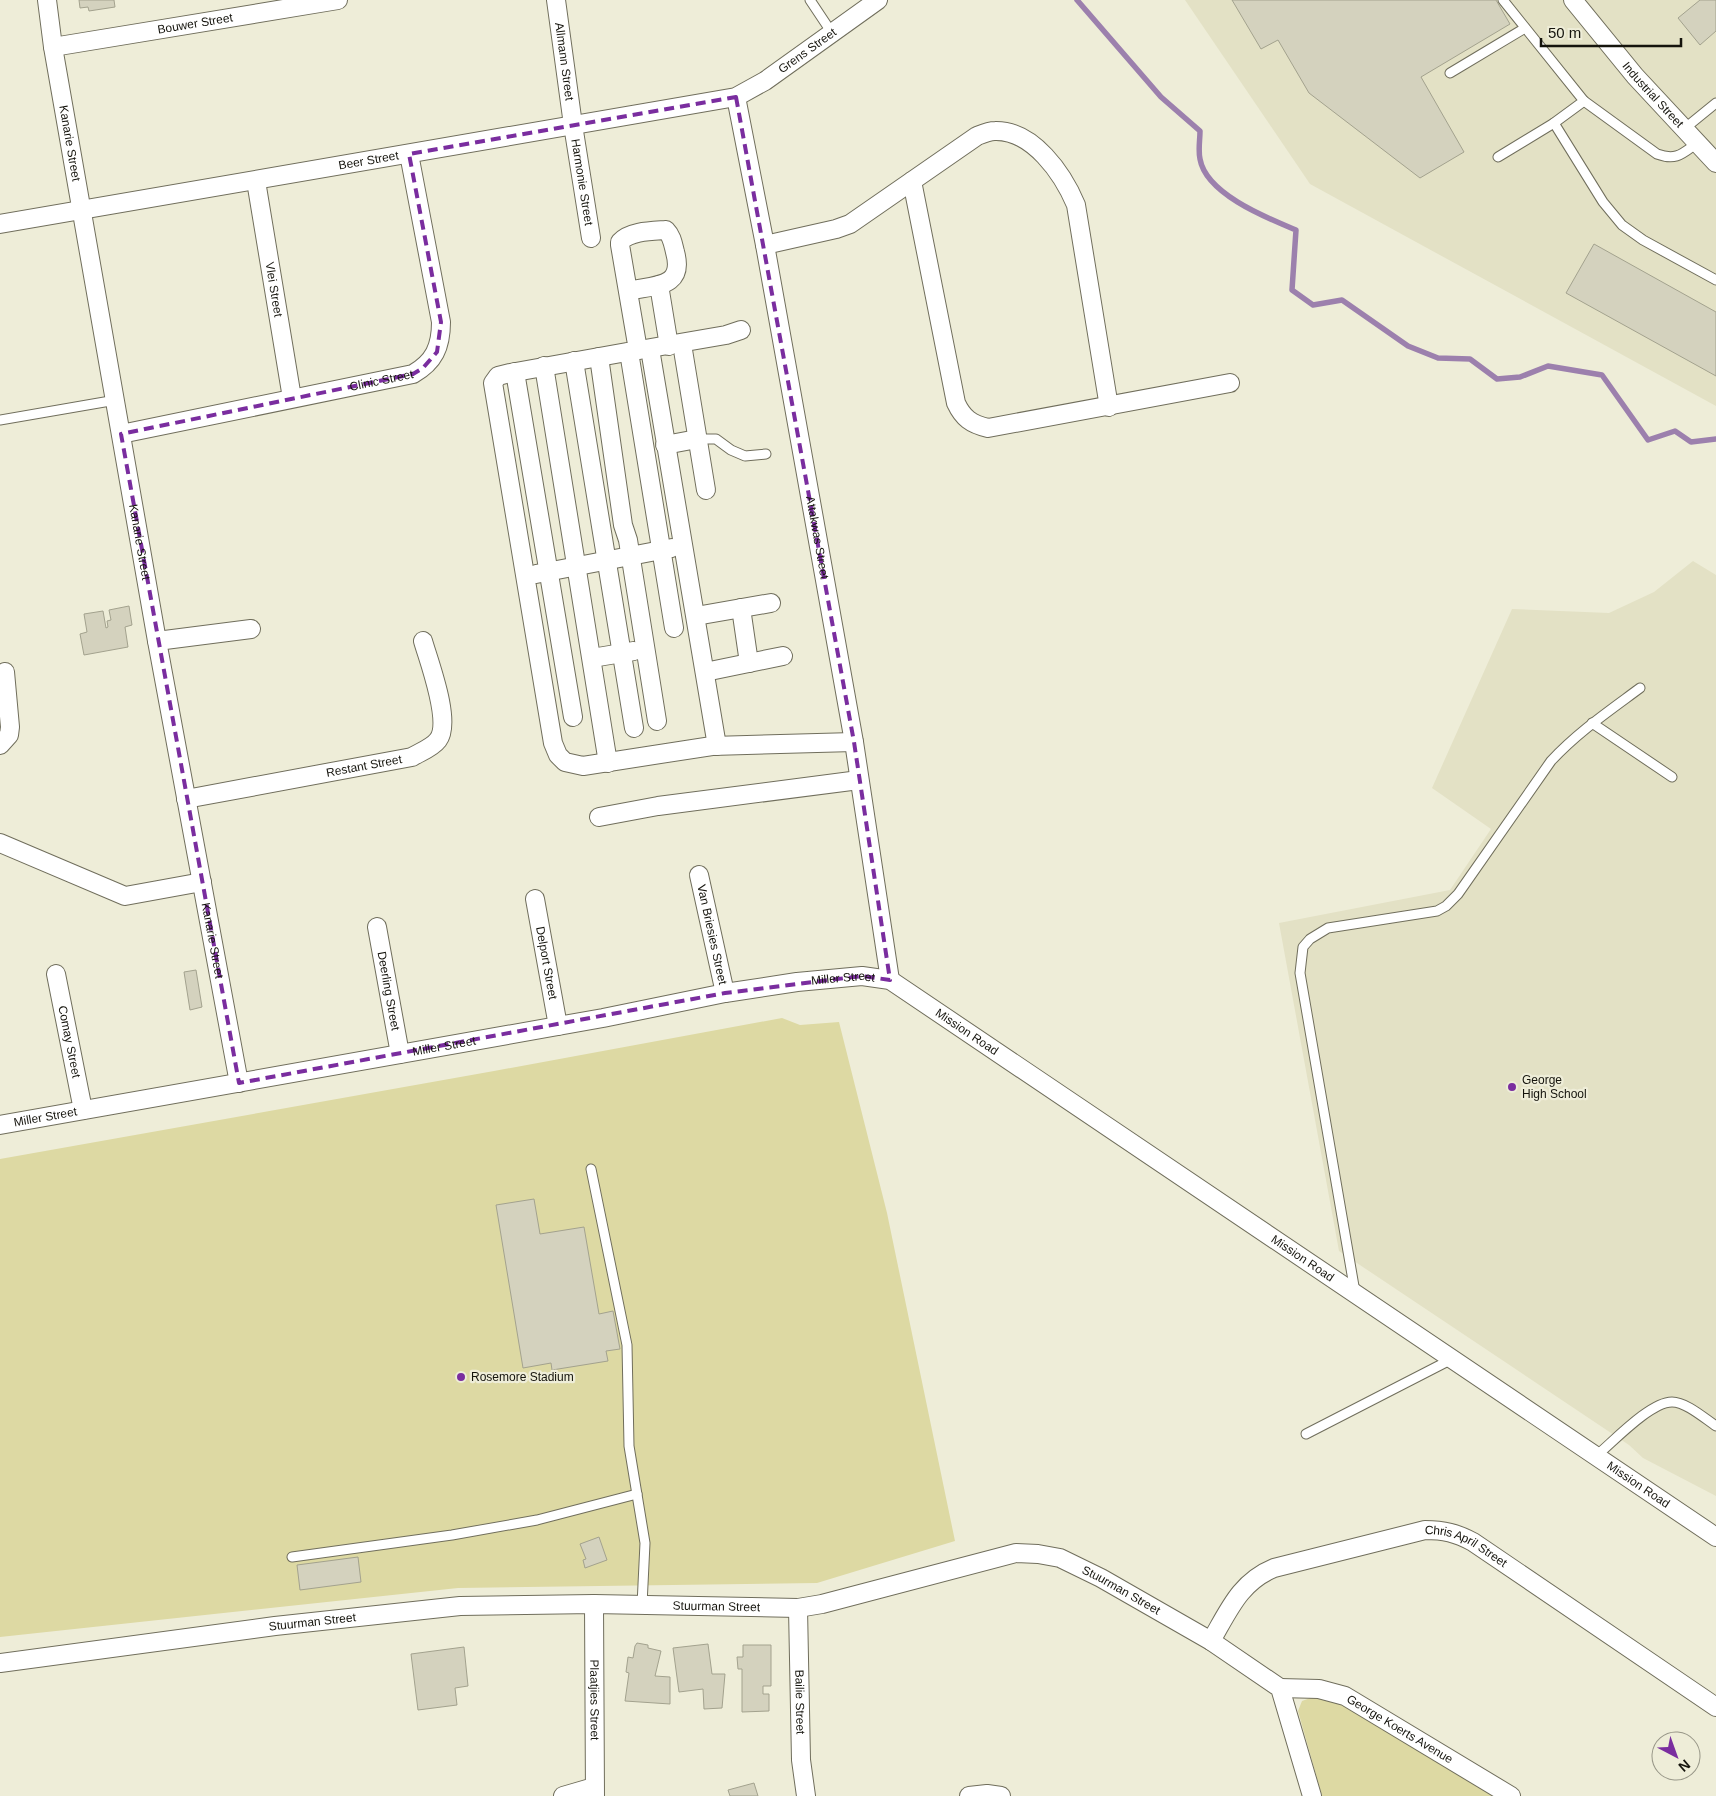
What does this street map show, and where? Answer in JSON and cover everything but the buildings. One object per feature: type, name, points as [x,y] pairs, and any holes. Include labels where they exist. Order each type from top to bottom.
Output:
[{"type":"street","name":"Kanarie Street","points":[[47,0],[53,47],[157,641],[239,1083]]},
{"type":"street","name":"Bouwer Street","points":[[53,47],[338,0]]},
{"type":"street","name":"Allmann Street","points":[[556,0],[573,125]]},
{"type":"street","name":"Grens Street","points":[[736,97],[765,81],[878,0]]},
{"type":"street","name":"Industrial Street","points":[[1573,0],[1635,76],[1716,163]]},
{"type":"street","name":"Beer Street","points":[[0,224],[82,208],[256,181],[736,97]]},
{"type":"street","name":"Attakwas Street","points":[[736,97],[765,245],[854,742],[890,980]]},
{"type":"street","name":"Harmonie Street","points":[[573,125],[591,238]]},
{"type":"street","points":[[765,245],[850,224],[977,136],[994,130],[1008,132],[1028,142],[1049,160],[1069,187],[1076,205],[1109,407]]},
{"type":"street","name":"Clinic Street","points":[[121,434],[413,374],[423,368],[437,352],[441,338],[441,322],[409,154]]},
{"type":"street","name":"Vlei Street","points":[[256,181],[292,398]]},
{"type":"street","points":[[912,182],[956,403],[961,415],[969,422],[988,428],[1230,383]]},
{"type":"street","points":[[628,291],[668,281],[678,271],[671,236],[666,230],[650,231],[626,237],[620,242],[628,291],[639,350],[662,550],[674,628]]},
{"type":"street","points":[[658,284],[676,345],[697,439],[706,490]]},
{"type":"street","points":[[741,330],[676,345],[544,366],[515,372],[494,380],[493,391],[553,742],[558,755],[565,762],[573,765],[608,763],[717,746],[854,742]]},
{"type":"street","points":[[639,350],[665,445],[684,545],[717,746]]},
{"type":"street","points":[[599,357],[656,721]]},
{"type":"street","points":[[574,361],[634,728]]},
{"type":"street","points":[[544,366],[608,763]]},
{"type":"street","points":[[515,372],[573,717]]},
{"type":"street","points":[[665,445],[697,439]]},
{"type":"street","points":[[526,576],[684,545]]},
{"type":"street","points":[[696,616],[771,603]]},
{"type":"street","points":[[741,608],[749,663]]},
{"type":"street","points":[[157,641],[251,629]]},
{"type":"street","points":[[536,638],[587,630]]},
{"type":"street","name":"Restant Street","points":[[186,799],[412,757],[428,748],[438,739],[442,730],[443,714],[423,641]]},
{"type":"street","points":[[592,658],[645,649]]},
{"type":"street","points":[[705,672],[783,656]]},
{"type":"street","points":[[0,744],[9,735],[10,727],[5,672]]},
{"type":"street","points":[[599,816],[658,806],[860,780]]},
{"type":"street","points":[[0,843],[125,896],[202,882]]},
{"type":"street","name":"Van Briesies Street","points":[[700,875],[725,993]]},
{"type":"street","name":"Delport Street","points":[[535,899],[558,1026]]},
{"type":"street","name":"Deerling Street","points":[[377,927],[400,1054]]},
{"type":"street","name":"Comay Street","points":[[56,974],[83,1110]]},
{"type":"street","name":"Miller Street","points":[[0,1125],[558,1026],[725,993],[797,982],[862,976],[890,980]]},
{"type":"street","name":"Mission Road","points":[[890,980],[1716,1537]]},
{"type":"street","name":"Chris April Street","points":[[1211,1641],[1243,1588],[1259,1574],[1274,1568],[1406,1534],[1426,1530],[1440,1530],[1456,1533],[1473,1542],[1716,1707]]},
{"type":"street","name":"Stuurman Street","points":[[0,1663],[399,1611],[460,1606],[594,1604],[798,1608],[822,1604],[1016,1553],[1060,1558],[1102,1578],[1211,1641],[1280,1688]]},
{"type":"street","name":"Plaatjies Street","points":[[594,1604],[594,1792]]},
{"type":"street","name":"Bailie Street","points":[[798,1608],[801,1760],[806,1796]]},
{"type":"street","points":[[1280,1688],[1312,1796]]},
{"type":"street","name":"George Koerts Avenue","points":[[1280,1688],[1319,1689],[1345,1696],[1511,1796]]},
{"type":"street","points":[[562,1796],[594,1792]]},
{"type":"street","points":[[969,1796],[987,1794],[1001,1796]]},
{"type":"lane","points":[[810,0],[832,33]]},
{"type":"lane","points":[[1503,0],[1584,101],[1663,156],[1669,158],[1680,155],[1697,143]]},
{"type":"lane","points":[[1450,73],[1525,28]]},
{"type":"lane","points":[[1498,157],[1554,123],[1584,101]]},
{"type":"lane","points":[[1684,129],[1716,103]]},
{"type":"lane","points":[[1554,123],[1603,202],[1622,225],[1643,240],[1716,280]]},
{"type":"lane","points":[[0,420],[116,400]]},
{"type":"lane","points":[[697,439],[716,439],[731,450],[745,456],[766,454]]},
{"type":"lane","points":[[1355,1294],[1300,973],[1303,947],[1310,939],[1328,928],[1438,910],[1446,906],[1458,894],[1552,761],[1592,723],[1640,688]]},
{"type":"lane","points":[[1592,723],[1672,777]]},
{"type":"lane","points":[[591,1169],[626,1345],[630,1446],[645,1543],[642,1605]]},
{"type":"lane","points":[[1306,1434],[1452,1359]]},
{"type":"lane","points":[[1596,1456],[1648,1412],[1663,1403],[1673,1402],[1683,1405],[1716,1426]]},
{"type":"lane","points":[[292,1557],[452,1535],[536,1520],[637,1494]]},
{"type":"highlighted area","points":[[736,97],[854,742],[890,980],[862,976],[725,993],[239,1083],[121,434],[413,374],[423,368],[437,352],[441,322],[409,154]]},
{"type":"shaded area","points":[[1185,0],[1716,0],[1716,406],[1310,184]]},
{"type":"shaded area","name":"George High School","points":[[1693,561],[1716,575],[1716,1496],[1643,1458],[1629,1445],[1339,1251],[1279,923],[1450,890],[1491,829],[1432,788],[1512,609],[1609,613],[1654,592]]},
{"type":"shaded area","name":"Rosemore Stadium","points":[[782,1018],[800,1025],[839,1022],[887,1213],[955,1541],[817,1583],[458,1588],[0,1637],[0,1159]]},
{"type":"shaded area","points":[[1313,1697],[1339,1703],[1494,1796],[1322,1796],[1298,1711],[1302,1701]]},
{"type":"waterway","points":[[1077,0],[1161,97],[1200,131],[1200,159],[1205,172],[1213,183],[1239,203],[1296,230],[1292,290],[1313,305],[1342,300],[1408,346],[1438,358],[1470,359],[1497,379],[1520,377],[1548,366],[1602,375],[1648,440],[1675,431],[1691,442],[1716,439]]},
{"type":"place","name":"George High School","points":[[1512,1087]]},
{"type":"place","name":"Rosemore Stadium","points":[[461,1377]]}]
